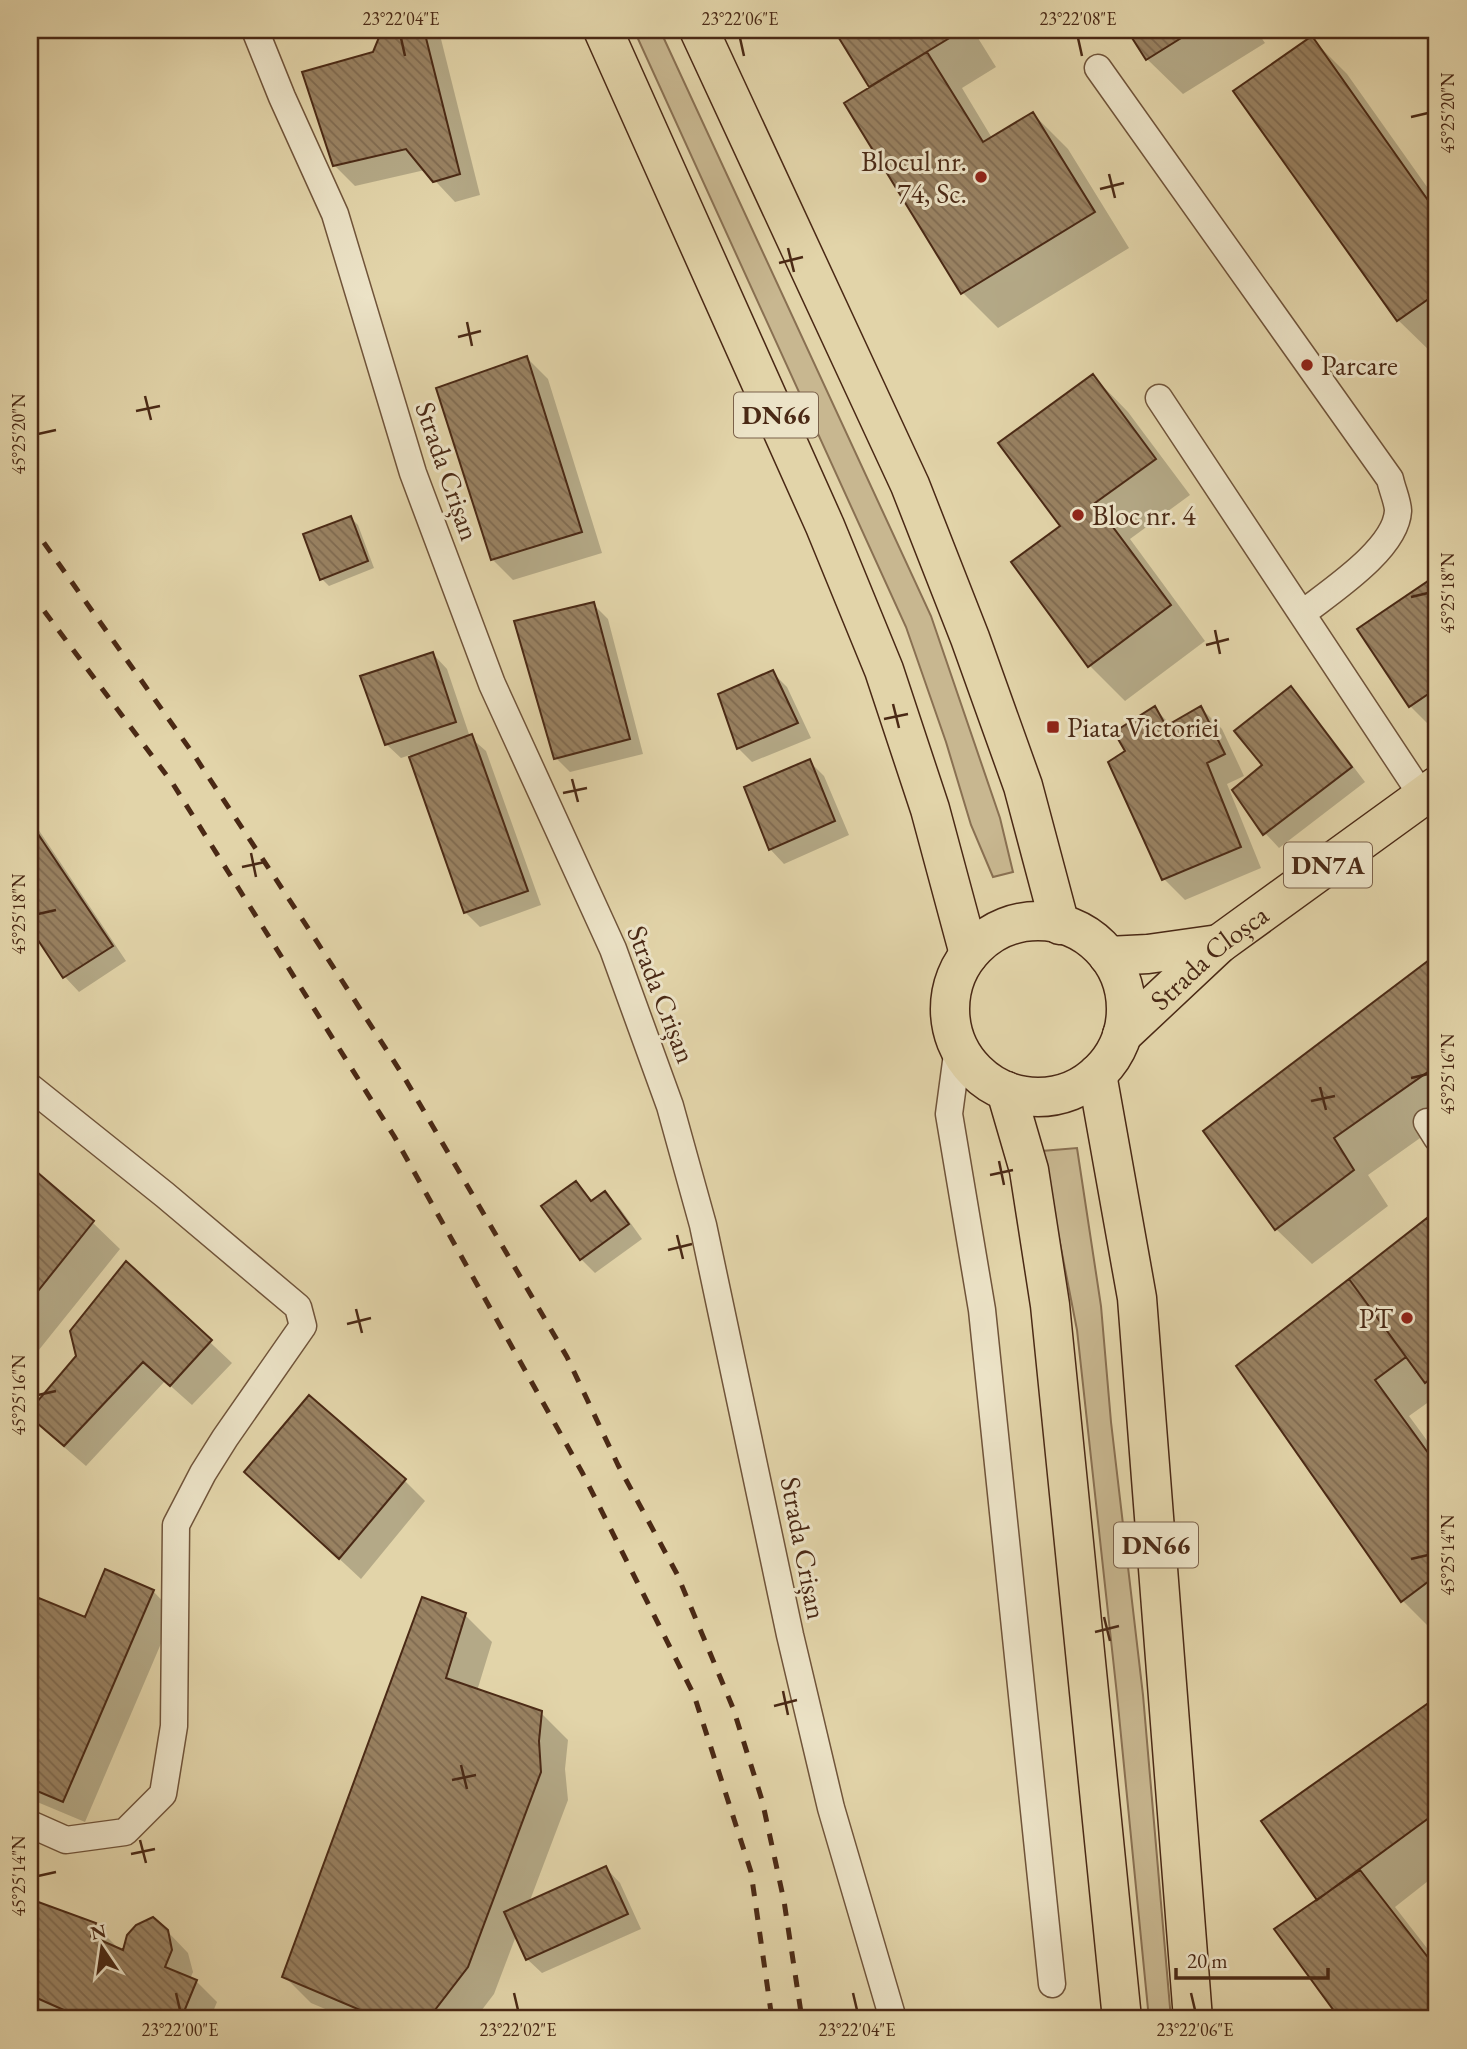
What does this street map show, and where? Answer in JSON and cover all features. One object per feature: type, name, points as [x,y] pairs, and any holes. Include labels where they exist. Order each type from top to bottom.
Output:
[{"type":"main road","name":"DN66","points":[[603,30],[825,526],[884,670],[930,809],[969,954]]},
{"type":"main road","points":[[699,30],[909,485],[970,638],[1023,786],[1060,925]]},
{"type":"main road","name":"Strada Cloșca","points":[[1122,1035],[1219,944],[1430,792]]},
{"type":"main road","points":[[1032,922],[1060,925],[1078,931],[1108,956],[1123,986],[1125,1002],[1122,1035],[1112,1056],[1097,1074],[1074,1089],[1061,1094],[1033,1097],[1006,1091],[986,1081],[970,1066],[958,1047],[949,1008],[958,971],[969,954],[985,939],[1003,928],[1032,922]]},
{"type":"main road","points":[[1108,956],[1148,954],[1219,944]]},
{"type":"main road","name":"DN66","points":[[1097,1074],[1137,1298],[1193,2019]]},
{"type":"main road","name":"DN66","points":[[1006,1091],[1029,1170],[1050,1305],[1122,2019]]},
{"type":"lane","name":"Strada Crișan","points":[[255,30],[335,214],[413,473],[492,684],[613,949],[670,1106],[703,1225],[790,1635],[831,1808],[892,2019]]},
{"type":"lane","points":[[1098,68],[1390,479],[1398,510],[1390,535],[1359,568],[1303,613]]},
{"type":"lane","points":[[1159,398],[1303,613],[1430,792]]},
{"type":"lane","points":[[958,1047],[949,1114],[982,1310],[1052,1984]]},
{"type":"lane","points":[[30,1087],[165,1195],[298,1307],[303,1326],[225,1438],[176,1525],[174,1726],[163,1794],[125,1832],[66,1840],[30,1824]]},
{"type":"shaded area","points":[[634,30],[660,30],[931,616],[1000,818],[1013,872],[993,877],[971,825],[946,742],[906,627]]},
{"type":"shaded area","points":[[1077,1148],[1101,1306],[1111,1422],[1143,1695],[1171,2019],[1149,2019],[1077,1330],[1042,1151]]},
{"type":"building","points":[[382,30],[424,30],[460,174],[433,182],[406,149],[333,166],[302,72],[373,52]]},
{"type":"building","name":"Blocul nr. 74, Sc.","points":[[834,30],[961,30],[961,31],[869,87]]},
{"type":"building","points":[[1127,30],[1194,30],[1146,60]]},
{"type":"building","points":[[1312,36],[1437,213],[1437,293],[1397,321],[1233,91]]},
{"type":"building","name":"Blocul nr. 74, Sc.","points":[[927,52],[983,142],[1033,112],[1095,212],[961,294],[844,103]]},
{"type":"building","points":[[527,356],[582,532],[491,560],[436,388]]},
{"type":"building","name":"Bloc nr. 4","points":[[1093,374],[1156,459],[1095,503],[1171,605],[1088,667],[1011,562],[1060,526],[998,443]]},
{"type":"building","points":[[351,516],[368,561],[320,580],[303,534]]},
{"type":"building","points":[[1437,575],[1437,688],[1409,707],[1357,629]]},
{"type":"building","points":[[594,602],[630,739],[554,759],[514,621]]},
{"type":"building","points":[[433,652],[456,722],[385,745],[360,676]]},
{"type":"building","points":[[773,670],[798,723],[737,749],[718,694]]},
{"type":"building","points":[[1291,686],[1352,767],[1263,835],[1232,790],[1262,765],[1234,731]]},
{"type":"building","points":[[1155,706],[1166,726],[1201,706],[1225,754],[1207,763],[1241,847],[1162,880],[1108,762],[1125,751],[1114,732]]},
{"type":"building","points":[[472,734],[528,891],[464,913],[409,757]]},
{"type":"building","points":[[810,759],[835,821],[769,850],[744,787]]},
{"type":"building","points":[[30,822],[113,946],[63,978],[30,928]]},
{"type":"building","points":[[1437,954],[1437,1070],[1435,1067],[1334,1138],[1354,1170],[1275,1230],[1203,1131]]},
{"type":"building","points":[[30,1166],[94,1221],[30,1301]]},
{"type":"building","points":[[576,1181],[591,1201],[605,1191],[629,1224],[580,1260],[541,1206]]},
{"type":"building","name":"PT","points":[[1427,1218],[1437,1232],[1437,1374],[1425,1383],[1349,1279]]},
{"type":"building","points":[[126,1261],[212,1340],[170,1386],[143,1362],[64,1446],[30,1417],[30,1410],[76,1356],[70,1331]]},
{"type":"building","points":[[1349,1279],[1406,1357],[1375,1380],[1437,1465],[1437,1575],[1401,1602],[1236,1366]]},
{"type":"building","points":[[309,1395],[406,1479],[339,1559],[244,1472]]},
{"type":"building","points":[[105,1569],[154,1590],[63,1802],[30,1788],[30,1621],[39,1598],[85,1617]]},
{"type":"building","points":[[422,1597],[466,1613],[446,1678],[542,1711],[539,1741],[541,1772],[468,1967],[428,2019],[370,2019],[372,2015],[282,1977]]},
{"type":"building","points":[[1437,1697],[1437,1812],[1317,1900],[1261,1821]]},
{"type":"building","points":[[606,1866],[628,1914],[526,1960],[504,1912]]},
{"type":"building","points":[[1360,1870],[1437,1969],[1437,2013],[1428,2019],[1340,2019],[1274,1929]]},
{"type":"building","points":[[30,1899],[96,1923],[91,1936],[123,1950],[127,1935],[136,1925],[153,1917],[168,1930],[172,1950],[165,1967],[197,1980],[181,2019],[84,2019],[30,1995]]},
{"type":"railway","points":[[30,523],[194,755],[310,931],[404,1077],[567,1357],[618,1465],[677,1574],[733,1708],[762,1800],[784,1901],[802,2019]]},
{"type":"railway","points":[[30,592],[173,784],[394,1136],[583,1474],[694,1695],[751,1872],[772,2019]]},
{"type":"place","name":"Blocul nr. 74, Sc.","points":[[981,177]]},
{"type":"place","name":"Parcare","points":[[1307,365]]},
{"type":"place","name":"Bloc nr. 4","points":[[1078,515]]},
{"type":"place","name":"Piata Victoriei","points":[[1053,727]]},
{"type":"place","name":"PT","points":[[1407,1318]]}]
